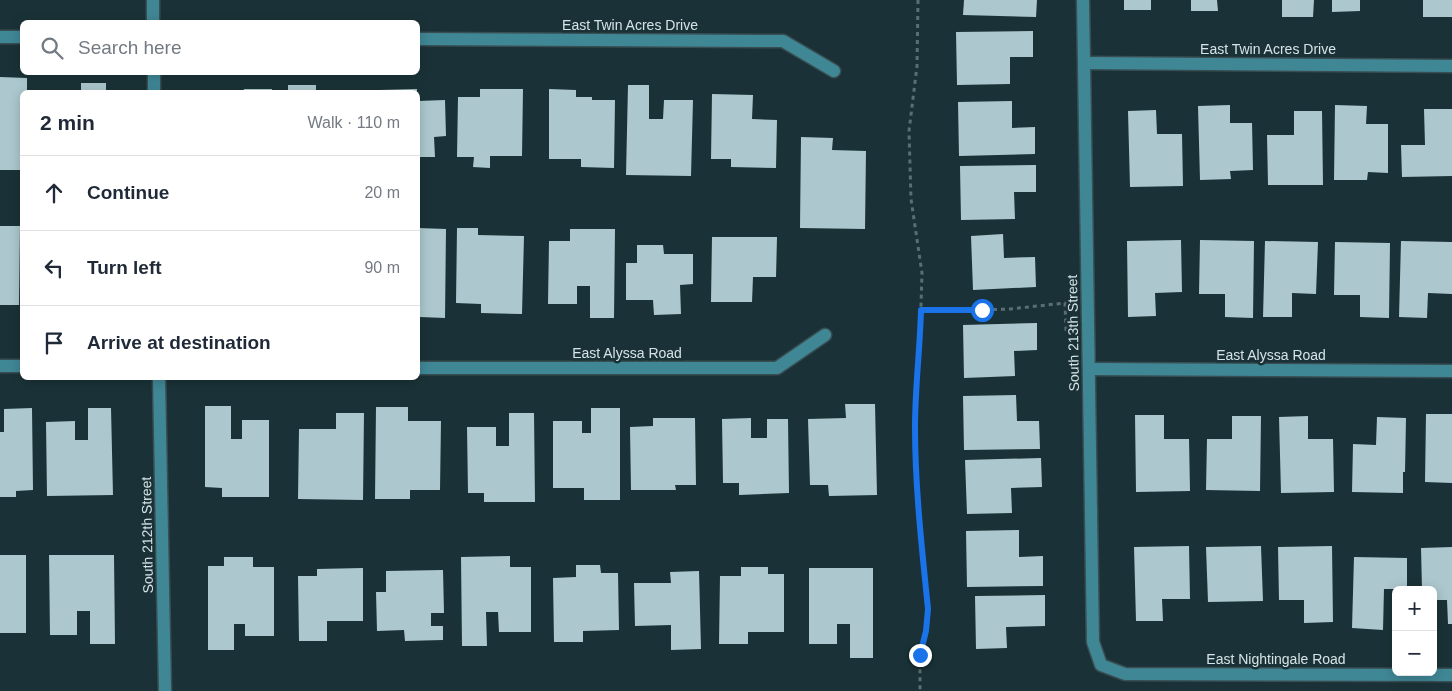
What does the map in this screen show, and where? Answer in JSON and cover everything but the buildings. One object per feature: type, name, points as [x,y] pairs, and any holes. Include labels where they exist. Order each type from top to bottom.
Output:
[{"type":"street","points":[[153,0],[153,20]]},
{"type":"street","name":"South 213th Street","points":[[1084,0],[1093,642],[1101,665]]},
{"type":"street","points":[[0,37],[20,37]]},
{"type":"street","name":"East Twin Acres Drive","points":[[420,39],[783,41],[834,71]]},
{"type":"street","name":"East Twin Acres Drive","points":[[1085,63],[1452,66]]},
{"type":"street","points":[[154,75],[154,90]]},
{"type":"street","name":"East Alyssa Road","points":[[420,368],[777,368],[825,335]]},
{"type":"street","points":[[0,366],[20,366]]},
{"type":"street","name":"East Alyssa Road","points":[[1089,369],[1452,371]]},
{"type":"street","name":"South 212th Street","points":[[159,380],[165,691]]},
{"type":"street","name":"East Nightingale Road","points":[[1101,665],[1125,674],[1452,675]]},
{"type":"path","points":[[918,0],[917,66],[909,132],[911,199],[922,273],[915,462],[928,609],[926,631],[920,655],[920,691]]},
{"type":"path","points":[[921,310],[1010,309],[1065,303],[1066,330],[1088,330]]},
{"type":"route","points":[[920,655],[926,631],[928,609],[916,471],[915,426],[921,310],[982,310]]}]
